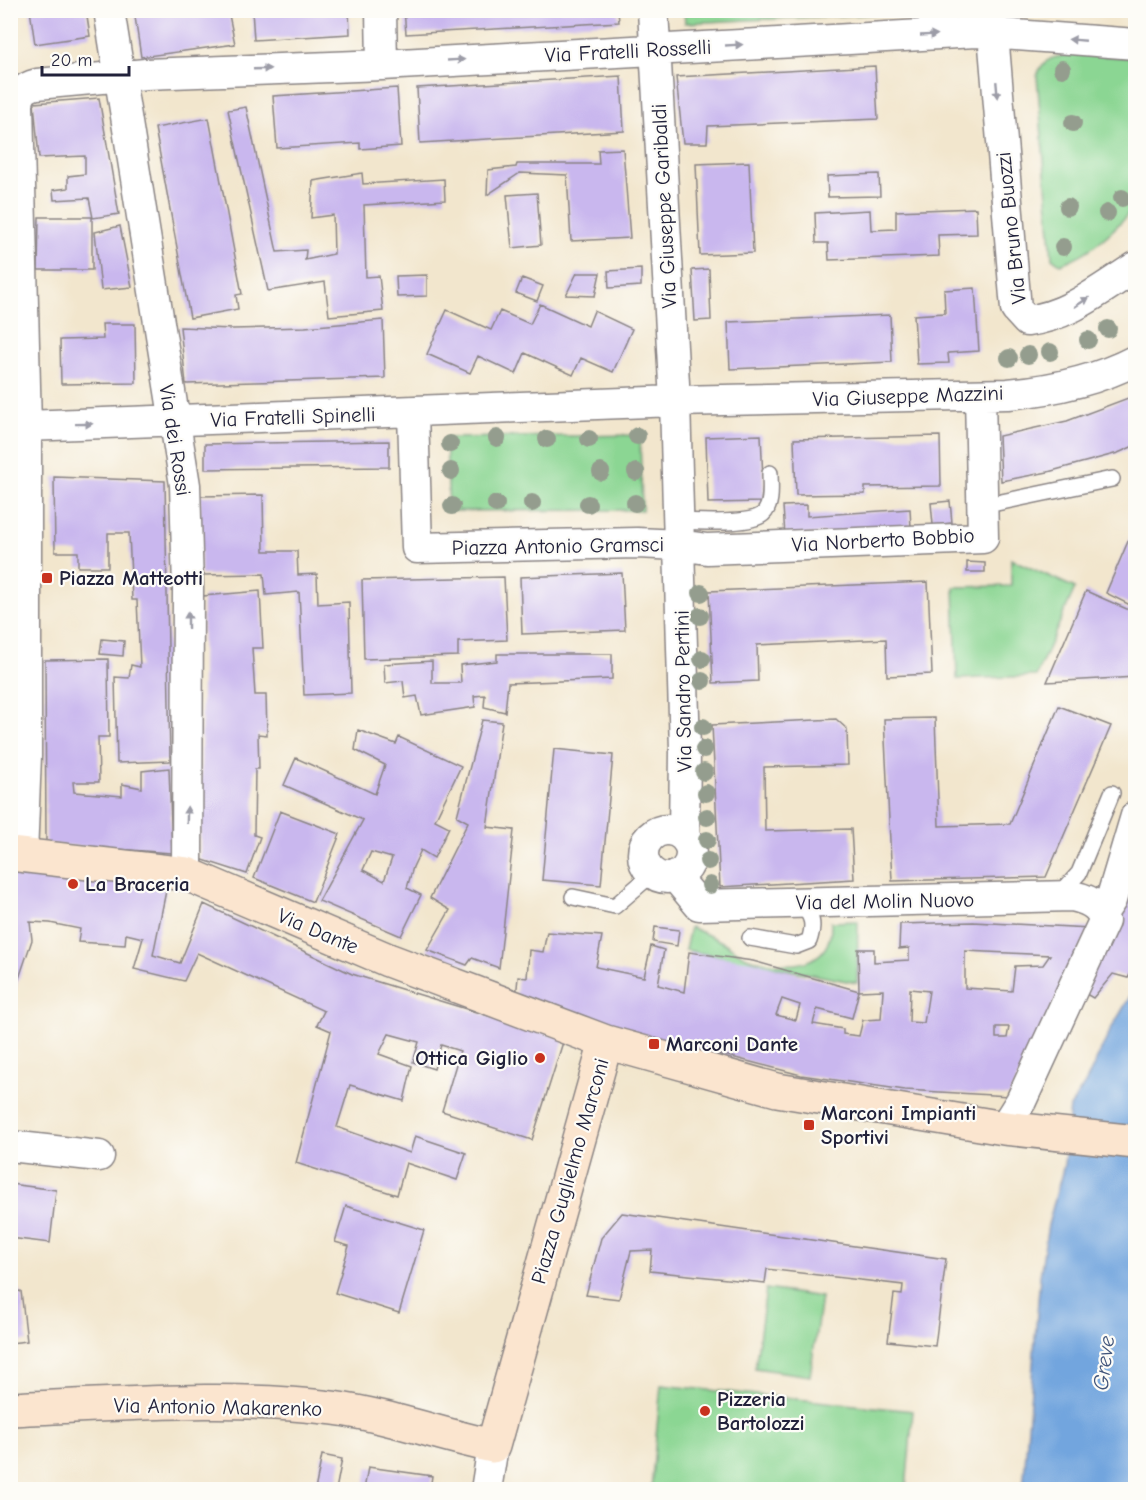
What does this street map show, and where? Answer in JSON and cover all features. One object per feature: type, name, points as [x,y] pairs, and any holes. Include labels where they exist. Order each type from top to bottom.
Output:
[{"type":"main road","name":"Via Dante","points":[[16,854],[187,874],[388,960],[606,1042]]},
{"type":"main road","name":"Piazza Guglielmo Marconi","points":[[493,1446],[606,1042],[777,1090],[1004,1128],[1136,1142]]},
{"type":"main road","name":"Via Antonio Makarenko","points":[[10,1409],[140,1404],[290,1405],[351,1412],[493,1446]]},
{"type":"street","name":"Via dei Rossi","points":[[109,10],[172,421],[185,485],[188,577],[187,874]]},
{"type":"street","points":[[381,10],[382,65]]},
{"type":"street","name":"Via Giuseppe Garibaldi","points":[[653,10],[675,401]]},
{"type":"street","name":"Via Fratelli Rosselli","points":[[16,215],[18,105],[22,92],[37,84],[119,76],[382,65],[655,49],[992,21],[1136,44]]},
{"type":"street","name":"Via Bruno Buozzi","points":[[992,21],[1016,309],[1028,321],[1047,318],[1071,308],[1136,267]]},
{"type":"street","points":[[16,215],[26,426],[27,734],[16,854]]},
{"type":"street","name":"Via Giuseppe Mazzini","points":[[675,401],[980,395],[1041,391],[1094,378],[1136,360]]},
{"type":"street","name":"Via Norberto Bobbio","points":[[678,533],[707,549],[983,538],[980,395]]},
{"type":"street","points":[[412,413],[675,401]]},
{"type":"street","name":"Piazza Antonio Gramsci","points":[[412,413],[417,548],[637,543],[678,533],[675,401]]},
{"type":"street","name":"Via Fratelli Spinelli","points":[[26,426],[412,413]]},
{"type":"street","name":"Via Sandro Pertini","points":[[664,874],[687,866],[691,850],[684,836],[685,750],[678,533]]},
{"type":"street","points":[[1004,1128],[1021,1101],[1104,921],[1103,912],[1111,900],[1136,816]]},
{"type":"street","points":[[664,874],[644,860],[645,845],[649,838],[662,830],[677,832],[684,836]]},
{"type":"street","name":"Via del Molin Nuovo","points":[[664,874],[699,905],[1057,896],[1082,898],[1103,912]]},
{"type":"street","points":[[10,1146],[99,1156]]},
{"type":"street","points":[[486,1490],[493,1446]]},
{"type":"lane","points":[[678,533],[750,520],[764,514],[769,504],[770,473]]},
{"type":"lane","points":[[982,506],[1112,478]]},
{"type":"lane","points":[[1057,896],[1074,882],[1079,873],[1112,793]]},
{"type":"lane","points":[[573,897],[615,906],[664,874]]},
{"type":"lane","points":[[750,938],[796,946],[809,940],[814,926],[810,914],[800,903]]},
{"type":"green space","points":[[684,10],[940,11],[685,23]]},
{"type":"green space","points":[[1076,54],[1135,58],[1135,206],[1092,248],[1060,264],[1052,258],[1037,76],[1043,64],[1052,58]]},
{"type":"green space","points":[[640,435],[642,510],[449,511],[446,438]]},
{"type":"green space","points":[[1011,559],[1075,588],[1036,676],[957,679],[954,587],[1011,586]]},
{"type":"green space","points":[[858,921],[857,983],[685,950],[690,927],[749,958],[779,964],[805,962],[816,957],[824,949],[830,937],[831,922]]},
{"type":"green space","points":[[766,1289],[821,1297],[810,1376],[755,1368]]},
{"type":"green space","points":[[661,1385],[913,1411],[906,1489],[651,1489]]},
{"type":"water","name":"Greve","points":[[1135,988],[1135,1489],[1023,1490],[1040,1276],[1048,1225],[1064,1165],[1070,1107],[1085,1084],[1111,1029]]},
{"type":"building","points":[[30,10],[86,10],[90,36],[35,44]]},
{"type":"building","points":[[134,10],[228,10],[235,44],[141,57]]},
{"type":"building","points":[[252,10],[349,10],[350,34],[254,40]]},
{"type":"building","points":[[404,10],[618,10],[619,22],[406,34]]},
{"type":"building","points":[[875,66],[878,119],[708,126],[707,143],[683,143],[676,77]]},
{"type":"building","points":[[621,76],[624,131],[420,143],[417,88]]},
{"type":"building","points":[[397,88],[401,146],[360,149],[360,143],[277,148],[273,96]]},
{"type":"building","points":[[99,98],[119,214],[93,218],[89,198],[54,200],[53,190],[68,188],[68,176],[85,174],[85,156],[39,158],[34,103]]},
{"type":"building","points":[[246,107],[277,252],[306,250],[305,260],[334,254],[333,215],[311,218],[313,181],[362,173],[363,184],[444,179],[445,200],[364,205],[366,277],[379,276],[383,311],[329,316],[325,282],[268,291],[228,110]]},
{"type":"building","points":[[209,118],[242,294],[236,295],[238,309],[190,318],[155,128]]},
{"type":"building","points":[[623,149],[630,238],[571,241],[567,175],[520,173],[487,195],[488,170],[516,167],[517,164],[599,164],[598,150]]},
{"type":"building","points":[[749,162],[753,253],[700,255],[696,164]]},
{"type":"building","points":[[879,174],[880,196],[828,197],[827,176]]},
{"type":"building","points":[[537,193],[541,245],[512,248],[507,195]]},
{"type":"building","points":[[976,208],[977,234],[938,235],[939,256],[829,260],[828,243],[816,243],[815,213],[870,210],[871,230],[896,229],[896,211]]},
{"type":"building","points":[[39,217],[92,217],[92,270],[38,270]]},
{"type":"building","points":[[120,226],[132,287],[101,290],[95,232]]},
{"type":"building","points":[[641,269],[641,286],[609,288],[608,271]]},
{"type":"building","points":[[709,269],[711,320],[695,321],[692,270]]},
{"type":"building","points":[[577,273],[600,273],[595,296],[566,295]]},
{"type":"building","points":[[427,275],[427,296],[397,297],[396,276]]},
{"type":"building","points":[[522,278],[543,286],[537,301],[516,293]]},
{"type":"building","points":[[975,288],[979,351],[948,353],[949,363],[917,364],[914,315],[945,313],[944,290]]},
{"type":"building","points":[[540,304],[588,326],[594,311],[632,329],[613,372],[581,358],[573,375],[525,353],[516,374],[478,356],[470,373],[427,354],[447,310],[491,330],[500,311],[530,324]]},
{"type":"building","points":[[890,315],[892,362],[730,369],[728,322]]},
{"type":"building","points":[[383,320],[385,378],[186,384],[180,327],[233,329],[305,327]]},
{"type":"building","points":[[102,324],[135,324],[136,383],[61,384],[60,340],[103,339]]},
{"type":"building","points":[[1136,395],[1136,445],[1118,453],[1048,472],[1001,481],[999,436],[1067,421]]},
{"type":"building","points":[[761,435],[764,502],[708,503],[706,437]]},
{"type":"building","points":[[940,436],[941,486],[865,487],[865,494],[796,495],[794,439]]},
{"type":"building","points":[[389,441],[389,467],[205,469],[205,444]]},
{"type":"building","points":[[54,477],[165,481],[170,761],[117,763],[115,677],[129,678],[131,665],[140,667],[137,600],[132,600],[129,533],[108,533],[108,567],[78,567],[78,552],[55,552]]},
{"type":"building","points":[[263,495],[264,551],[297,551],[298,575],[317,574],[318,604],[349,602],[351,693],[304,695],[299,592],[266,595],[264,574],[201,575],[200,496]]},
{"type":"building","points":[[950,501],[952,523],[933,525],[931,503]]},
{"type":"building","points":[[807,505],[807,516],[910,509],[911,528],[785,536],[783,506]]},
{"type":"building","points":[[1136,525],[1136,608],[1106,593]]},
{"type":"building","points":[[967,562],[985,563],[985,572],[967,572]]},
{"type":"building","points":[[622,573],[625,630],[522,634],[520,577]]},
{"type":"building","points":[[504,577],[507,640],[458,642],[458,656],[364,659],[362,580]]},
{"type":"building","points":[[928,582],[932,674],[887,676],[886,639],[757,645],[758,681],[713,683],[709,591]]},
{"type":"building","points":[[260,591],[263,648],[252,648],[255,695],[266,695],[267,735],[258,734],[259,769],[255,769],[254,835],[260,837],[247,874],[200,859],[203,596]]},
{"type":"building","points":[[1086,591],[1136,613],[1136,677],[1047,682]]},
{"type":"building","points":[[102,639],[124,641],[123,656],[100,654]]},
{"type":"building","points":[[497,654],[612,654],[612,679],[508,683],[505,712],[484,707],[485,695],[474,696],[475,707],[421,715],[417,696],[405,698],[403,681],[385,683],[384,664],[432,661],[432,683],[461,683],[460,665],[497,661]]},
{"type":"building","points":[[108,659],[109,737],[98,737],[99,782],[73,782],[74,792],[122,796],[122,784],[142,788],[142,771],[169,768],[172,853],[46,844],[45,660]]},
{"type":"building","points":[[1059,706],[1111,726],[1046,877],[892,881],[884,719],[935,718],[939,826],[1010,824]]},
{"type":"building","points":[[836,719],[847,729],[848,765],[764,767],[765,831],[851,829],[854,879],[720,887],[712,725]]},
{"type":"building","points":[[482,720],[502,722],[487,827],[514,830],[499,968],[472,958],[467,965],[427,950],[450,910],[430,898],[468,822],[457,816]]},
{"type":"building","points":[[358,730],[396,744],[399,737],[461,766],[435,820],[449,827],[434,858],[421,850],[413,867],[407,888],[421,895],[401,936],[319,901],[363,820],[284,785],[296,758],[375,794],[385,765],[355,750]],"holes":[[[371,852],[392,858],[384,881],[363,870]]]},
{"type":"building","points":[[554,749],[613,755],[601,885],[542,880]]},
{"type":"building","points":[[280,811],[340,834],[313,902],[254,878]]},
{"type":"building","points":[[1136,869],[1136,963],[1128,978],[1113,974],[1093,998],[1079,990]]},
{"type":"building","points":[[10,870],[167,886],[153,955],[180,963],[204,904],[352,974],[564,1039],[532,1140],[442,1111],[460,1051],[441,1045],[434,1069],[413,1062],[419,1042],[389,1034],[379,1054],[412,1066],[404,1101],[350,1085],[337,1127],[410,1153],[415,1136],[466,1153],[457,1180],[406,1163],[397,1195],[296,1163],[331,1031],[317,1025],[324,1011],[197,953],[184,981],[134,969],[143,938],[126,934],[125,945],[78,942],[80,929],[50,923],[30,922],[32,940],[15,990],[10,989]]},
{"type":"building","points":[[973,922],[1090,928],[1009,1096],[905,1090],[801,1075],[728,1056],[636,1037],[516,998],[518,977],[527,978],[529,950],[543,952],[547,932],[602,936],[596,967],[644,977],[651,946],[664,950],[658,985],[684,992],[689,952],[753,961],[859,991],[858,949],[874,949],[874,962],[909,960],[909,948],[899,949],[900,924]],"holes":[[[965,951],[1050,955],[1043,965],[1015,966],[1012,991],[965,988]],[[910,989],[929,991],[924,1023],[909,1022]],[[883,990],[881,1019],[863,1020],[859,1036],[843,1034],[843,1029],[813,1024],[817,1009],[852,1018],[859,991]],[[782,999],[800,1005],[796,1020],[776,1015]],[[996,1027],[1009,1027],[1007,1038],[996,1038]]]},
{"type":"building","points":[[655,927],[679,930],[677,946],[653,942]]},
{"type":"building","points":[[10,1184],[56,1190],[50,1243],[10,1238]]},
{"type":"building","points":[[346,1206],[424,1230],[399,1313],[335,1293],[349,1246],[335,1242]]},
{"type":"building","points":[[622,1213],[946,1259],[935,1346],[888,1341],[894,1294],[902,1295],[903,1285],[767,1269],[765,1283],[650,1271],[652,1250],[631,1251],[619,1299],[586,1295],[601,1238]]},
{"type":"building","points":[[21,1291],[27,1341],[10,1343],[10,1292]]},
{"type":"building","points":[[322,1455],[342,1459],[336,1490],[315,1490]]},
{"type":"building","points":[[368,1467],[432,1476],[430,1490],[364,1490]]},
{"type":"place","name":"Piazza Matteotti","points":[[47,578]]},
{"type":"place","name":"La Braceria","points":[[73,884]]},
{"type":"place","name":"Marconi Dante","points":[[654,1044]]},
{"type":"place","name":"Ottica Giglio","points":[[540,1058]]},
{"type":"place","name":"Marconi Impianti Sportivi","points":[[809,1125]]},
{"type":"place","name":"Pizzeria Bartolozzi","points":[[705,1411]]}]
